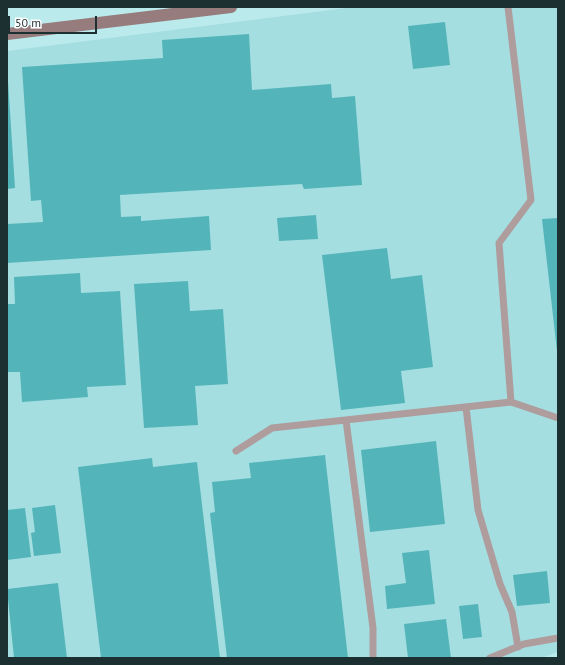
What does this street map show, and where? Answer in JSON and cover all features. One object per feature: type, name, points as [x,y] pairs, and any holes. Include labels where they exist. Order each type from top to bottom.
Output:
[{"type":"street","points":[[7,34],[232,7]]},
{"type":"lane","points":[[508,7],[532,200],[499,243],[511,402]]},
{"type":"lane","points":[[236,451],[272,428],[511,402],[558,418]]},
{"type":"lane","points":[[466,407],[478,510],[500,584],[512,612],[518,647]]},
{"type":"lane","points":[[346,420],[373,628],[372,658]]},
{"type":"lane","points":[[490,658],[524,644],[558,638]]},
{"type":"shaded area","points":[[354,7],[558,7],[558,652],[541,658],[7,658],[7,51]]},
{"type":"building","points":[[445,22],[450,65],[413,69],[408,26]]},
{"type":"building","points":[[249,34],[252,90],[331,84],[332,98],[355,96],[362,185],[304,189],[302,184],[120,195],[121,217],[141,216],[141,221],[209,216],[211,250],[7,263],[7,224],[43,222],[41,200],[31,201],[22,67],[163,58],[162,40]]},
{"type":"building","points":[[7,81],[15,188],[7,189]]},
{"type":"building","points":[[316,215],[318,239],[279,241],[277,218]]},
{"type":"building","points":[[558,218],[558,351],[557,351],[542,219]]},
{"type":"building","points":[[387,248],[391,279],[422,275],[433,367],[401,371],[405,403],[341,410],[322,255]]},
{"type":"building","points":[[80,273],[81,293],[120,291],[126,385],[87,387],[88,397],[22,402],[20,372],[7,372],[7,304],[15,304],[14,277]]},
{"type":"building","points":[[188,281],[190,311],[223,309],[228,384],[195,386],[198,425],[144,428],[134,284]]},
{"type":"building","points":[[436,441],[445,524],[370,532],[361,450]]},
{"type":"building","points":[[325,455],[348,658],[227,658],[210,513],[215,512],[212,482],[251,478],[249,463]]},
{"type":"building","points":[[152,458],[153,467],[197,462],[220,658],[101,658],[78,467]]},
{"type":"building","points":[[55,505],[61,553],[34,556],[31,533],[35,532],[32,508]]},
{"type":"building","points":[[25,508],[31,557],[7,560],[7,510]]},
{"type":"building","points":[[429,550],[435,604],[387,609],[385,586],[406,583],[402,553]]},
{"type":"building","points":[[547,571],[550,603],[517,606],[513,575]]},
{"type":"building","points":[[58,583],[67,658],[14,658],[7,589]]},
{"type":"building","points":[[478,604],[482,637],[463,639],[459,606]]},
{"type":"building","points":[[446,619],[451,658],[408,658],[404,624]]}]
